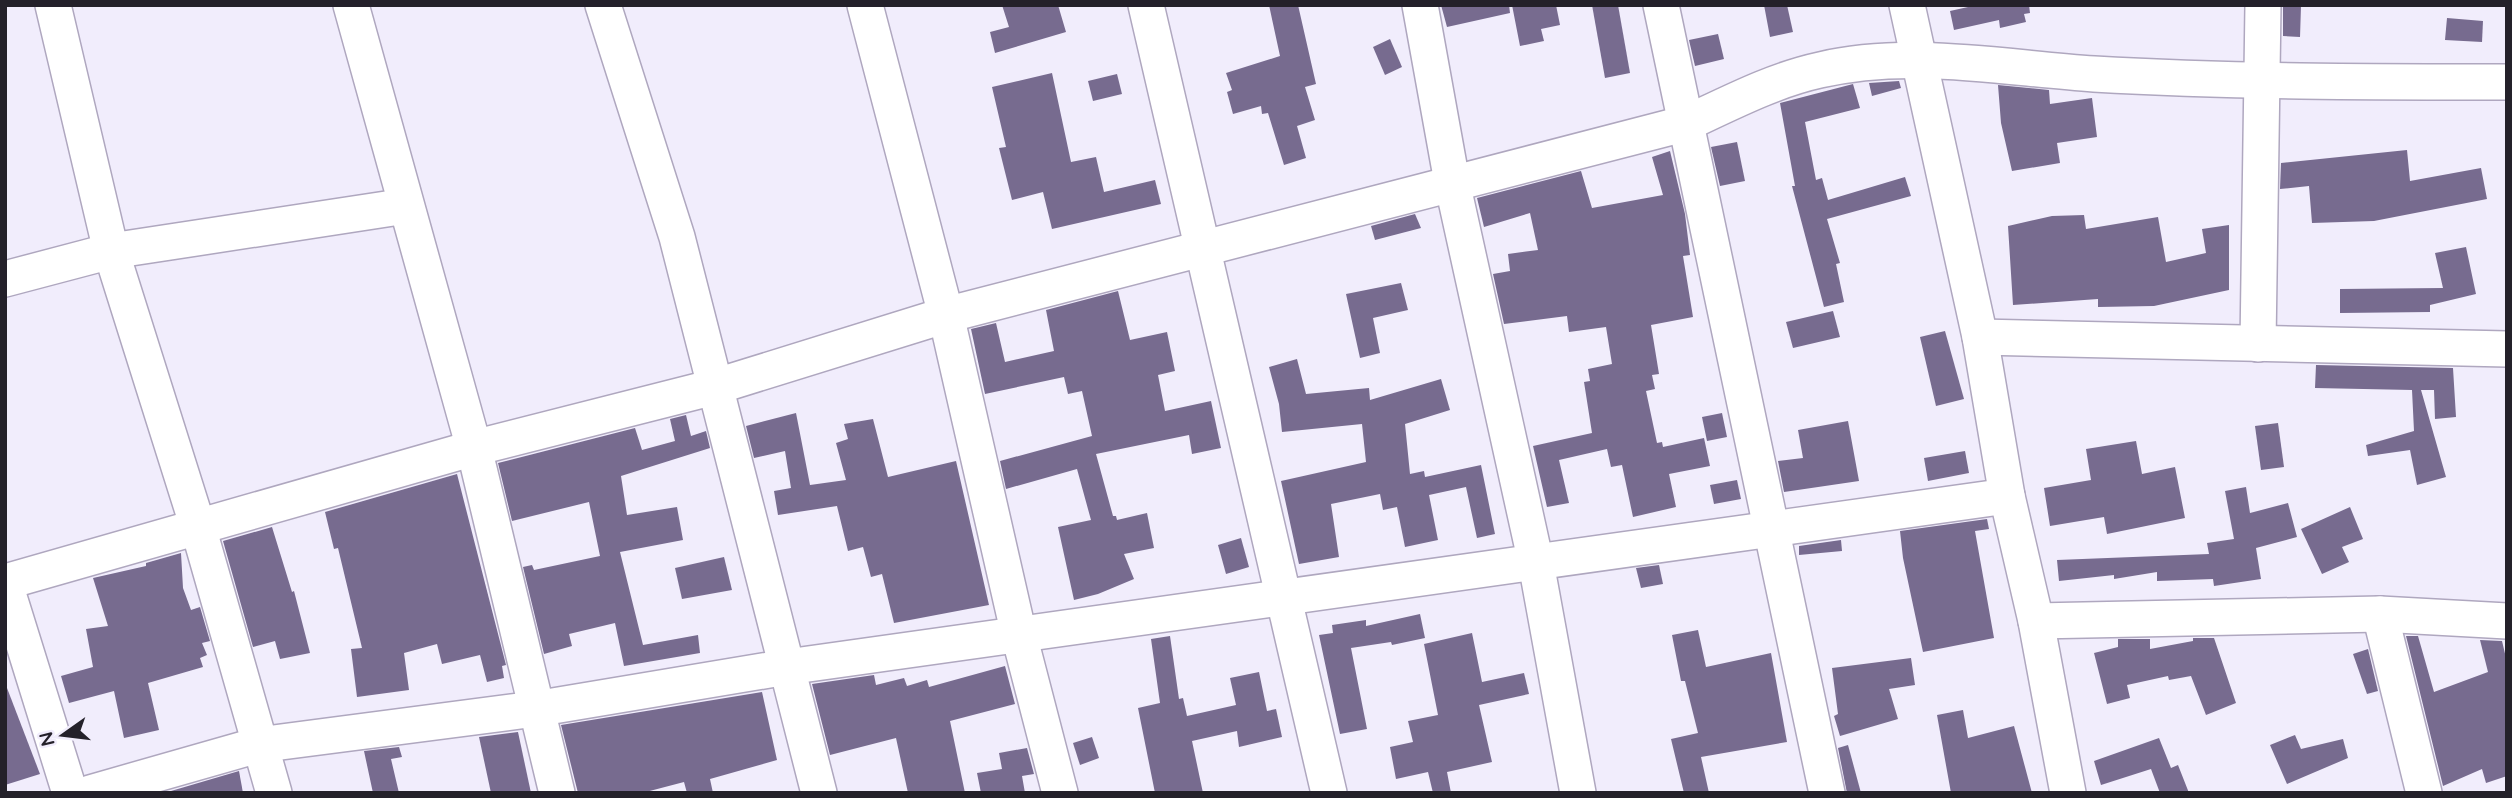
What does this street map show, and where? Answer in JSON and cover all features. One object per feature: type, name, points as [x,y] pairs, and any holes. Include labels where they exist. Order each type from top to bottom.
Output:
[{"type":"street","points":[[52,5],[111,251],[198,527],[258,745],[274,793]]},
{"type":"street","points":[[351,5],[474,448],[557,793]]},
{"type":"street","points":[[603,5],[677,237],[820,793]]},
{"type":"street","points":[[865,5],[946,315],[1019,635],[1060,793]]},
{"type":"street","points":[[1146,5],[1329,793]]},
{"type":"street","points":[[1420,5],[1452,182],[1536,563],[1578,793]]},
{"type":"street","points":[[1661,5],[1827,793]]},
{"type":"street","points":[[1907,5],[1980,337],[2007,496],[2036,621],[2068,793]]},
{"type":"street","points":[[2258,344],[2263,5]]},
{"type":"street","points":[[70,793],[5,583],[474,448],[714,387],[946,315],[1687,122],[1761,89],[1821,69],[1919,60],[2092,74],[2260,82],[2507,82]]},
{"type":"street","points":[[5,279],[111,251],[406,206]]},
{"type":"street","points":[[1980,337],[2507,349]]},
{"type":"street","points":[[90,793],[258,745],[535,709],[787,667],[2007,496]]},
{"type":"street","points":[[2036,621],[2380,614],[2507,621]]},
{"type":"street","points":[[2380,614],[2424,793]]},
{"type":"building","points":[[1002,5],[1058,5],[1066,32],[995,53],[990,32],[1009,27]]},
{"type":"building","points":[[1269,5],[1298,5],[1316,84],[1305,87],[1315,120],[1297,126],[1306,158],[1284,165],[1268,113],[1262,114],[1261,106],[1233,114],[1227,92],[1232,90],[1226,73],[1280,56]]},
{"type":"building","points":[[1441,5],[1509,5],[1510,13],[1447,27]]},
{"type":"building","points":[[1512,5],[1556,5],[1560,25],[1541,29],[1544,41],[1520,46]]},
{"type":"building","points":[[1592,5],[1618,5],[1630,73],[1605,78]]},
{"type":"building","points":[[1764,5],[1787,5],[1793,32],[1770,37]]},
{"type":"building","points":[[1977,5],[2029,5],[2030,13],[2024,14],[2026,22],[2000,28],[1999,20],[1954,30],[1950,11]]},
{"type":"building","points":[[2283,5],[2301,5],[2300,37],[2283,36]]},
{"type":"building","points":[[2447,18],[2483,21],[2482,42],[2445,40]]},
{"type":"building","points":[[1718,34],[1724,59],[1695,66],[1689,40]]},
{"type":"building","points":[[1390,39],[1402,67],[1385,75],[1373,47]]},
{"type":"building","points":[[1052,73],[1071,162],[1096,157],[1104,192],[1155,180],[1161,204],[1052,229],[1043,192],[1012,200],[999,148],[1006,147],[992,87]]},
{"type":"building","points":[[1117,74],[1122,94],[1093,101],[1088,81]]},
{"type":"building","points":[[1899,81],[1901,88],[1872,96],[1869,83]]},
{"type":"building","points":[[1853,84],[1860,108],[1805,122],[1816,180],[1822,178],[1828,200],[1905,177],[1911,196],[1827,219],[1840,263],[1836,264],[1844,302],[1824,307],[1792,186],[1795,186],[1780,103]]},
{"type":"building","points":[[1998,85],[2049,90],[2050,104],[2092,98],[2097,137],[2057,143],[2060,163],[2012,171],[2001,123]]},
{"type":"building","points":[[1737,142],[1745,181],[1720,186],[1711,147]]},
{"type":"building","points":[[2407,150],[2410,181],[2481,168],[2487,199],[2374,221],[2312,223],[2309,186],[2280,189],[2281,163]]},
{"type":"building","points":[[1670,151],[1685,214],[1690,255],[1683,256],[1693,317],[1651,325],[1659,374],[1652,375],[1655,389],[1646,391],[1657,443],[1662,442],[1663,447],[1704,438],[1710,466],[1669,474],[1676,507],[1633,517],[1622,465],[1611,467],[1607,449],[1559,460],[1569,503],[1547,507],[1533,446],[1592,433],[1584,382],[1590,381],[1588,369],[1612,364],[1606,327],[1569,332],[1567,316],[1504,324],[1493,274],[1510,271],[1508,254],[1538,250],[1530,213],[1484,227],[1477,198],[1581,171],[1592,208],[1663,195],[1652,157]]},
{"type":"building","points":[[1415,214],[1421,228],[1375,240],[1371,226]]},
{"type":"building","points":[[2084,215],[2086,229],[2158,217],[2166,262],[2206,253],[2202,229],[2229,225],[2229,290],[2154,306],[2098,307],[2098,299],[2013,305],[2008,226],[2052,216]]},
{"type":"building","points":[[2466,247],[2476,294],[2430,305],[2430,312],[2340,313],[2340,289],[2443,288],[2435,253]]},
{"type":"building","points":[[1401,283],[1408,310],[1373,318],[1380,353],[1360,358],[1346,294]]},
{"type":"building","points":[[1118,291],[1130,340],[1167,332],[1175,371],[1158,375],[1165,411],[1211,401],[1221,448],[1192,454],[1189,435],[1096,454],[1113,516],[1116,516],[1117,520],[1147,513],[1154,548],[1124,554],[1134,579],[1098,594],[1074,600],[1058,527],[1091,520],[1077,469],[1006,489],[1000,461],[1092,436],[1082,391],[1068,394],[1064,377],[985,394],[971,329],[996,323],[1005,362],[1054,351],[1046,310]]},
{"type":"building","points":[[1833,311],[1840,337],[1793,348],[1786,322]]},
{"type":"building","points":[[1945,331],[1964,399],[1936,406],[1920,337]]},
{"type":"building","points":[[1297,359],[1306,394],[1369,388],[1370,400],[1441,379],[1450,410],[1405,424],[1410,474],[1424,471],[1425,477],[1481,465],[1495,534],[1477,538],[1466,487],[1429,495],[1438,540],[1405,547],[1397,507],[1383,510],[1380,494],[1331,504],[1339,557],[1299,564],[1281,481],[1366,462],[1362,424],[1282,432],[1279,404],[1269,367]]},
{"type":"building","points":[[2316,365],[2453,368],[2456,417],[2435,419],[2434,390],[2421,390],[2446,477],[2417,485],[2410,450],[2368,456],[2366,445],[2414,431],[2412,390],[2315,388]]},
{"type":"building","points":[[796,413],[810,485],[846,480],[836,443],[848,439],[844,424],[873,419],[888,477],[956,461],[989,605],[894,623],[882,574],[871,577],[863,547],[848,551],[837,506],[778,515],[774,491],[791,488],[785,451],[754,458],[746,426]]},
{"type":"building","points":[[1722,413],[1727,437],[1707,441],[1702,417]]},
{"type":"building","points":[[686,415],[691,436],[706,431],[710,448],[621,476],[627,515],[677,507],[683,540],[620,552],[643,645],[698,635],[700,653],[624,666],[615,623],[569,634],[572,646],[544,654],[523,567],[532,565],[534,570],[600,556],[589,502],[512,521],[498,463],[635,428],[642,450],[675,441],[670,419]]},
{"type":"building","points":[[1848,421],[1859,481],[1784,492],[1778,461],[1803,458],[1798,430]]},
{"type":"building","points":[[2278,423],[2284,467],[2261,470],[2255,426]]},
{"type":"building","points":[[2136,441],[2142,474],[2175,467],[2185,518],[2107,534],[2104,517],[2050,526],[2044,488],[2091,480],[2086,449]]},
{"type":"building","points":[[1965,451],[1969,473],[1928,481],[1924,458]]},
{"type":"building","points":[[457,474],[506,665],[502,666],[504,678],[487,682],[480,655],[442,664],[437,644],[404,653],[409,690],[357,697],[351,649],[362,648],[338,548],[334,549],[325,512]]},
{"type":"building","points":[[1737,480],[1741,499],[1714,504],[1710,485]]},
{"type":"building","points":[[2246,487],[2250,513],[2288,503],[2297,537],[2256,548],[2261,579],[2214,586],[2213,579],[2157,581],[2157,572],[2114,579],[2114,575],[2059,581],[2057,560],[2209,554],[2207,543],[2234,539],[2225,491]]},
{"type":"building","points":[[2350,507],[2363,539],[2342,547],[2349,562],[2322,574],[2301,529]]},
{"type":"building","points":[[1987,519],[1989,529],[1975,531],[1994,638],[1923,652],[1900,531]]},
{"type":"building","points":[[272,527],[292,592],[294,591],[310,653],[280,659],[275,641],[253,647],[223,541]]},
{"type":"building","points":[[1241,538],[1249,567],[1226,574],[1218,545]]},
{"type":"building","points":[[1841,540],[1842,551],[1799,555],[1799,546]]},
{"type":"building","points":[[181,553],[183,588],[191,610],[200,607],[210,641],[202,643],[207,655],[200,658],[203,667],[148,683],[159,730],[124,738],[114,691],[69,703],[61,676],[93,667],[86,629],[108,626],[93,578],[146,566],[146,563]]},
{"type":"building","points":[[724,557],[732,590],[682,599],[675,568]]},
{"type":"building","points":[[1659,565],[1663,584],[1641,588],[1636,568]]},
{"type":"building","points":[[1420,614],[1425,638],[1392,645],[1391,642],[1351,648],[1367,729],[1340,734],[1319,635],[1333,633],[1332,625],[1366,620],[1366,626]]},
{"type":"building","points":[[1698,630],[1706,667],[1771,653],[1787,742],[1701,757],[1709,793],[1684,793],[1671,739],[1698,733],[1685,681],[1681,681],[1672,635]]},
{"type":"building","points":[[1472,633],[1482,682],[1524,673],[1529,694],[1479,705],[1492,762],[1447,772],[1451,793],[1433,793],[1428,772],[1396,779],[1390,747],[1413,742],[1408,721],[1438,715],[1424,644]]},
{"type":"building","points":[[1170,636],[1179,699],[1183,698],[1187,716],[1236,705],[1230,678],[1259,672],[1267,711],[1276,709],[1282,737],[1239,747],[1237,731],[1192,741],[1203,793],[1155,793],[1138,708],[1160,703],[1151,639]]},
{"type":"building","points":[[2406,636],[2418,636],[2434,692],[2488,672],[2480,640],[2502,641],[2507,662],[2507,776],[2486,783],[2482,769],[2443,786]]},
{"type":"building","points":[[2193,638],[2214,638],[2236,703],[2206,715],[2191,676],[2169,680],[2168,676],[2127,685],[2130,698],[2107,704],[2094,653],[2118,647],[2118,639],[2150,639],[2150,649],[2193,641]]},
{"type":"building","points":[[2368,649],[2378,691],[2367,694],[2353,654]]},
{"type":"building","points":[[1911,658],[1915,685],[1889,689],[1898,719],[1840,736],[1834,716],[1838,714],[1832,668]]},
{"type":"building","points":[[1005,666],[1015,704],[950,721],[965,793],[908,793],[896,738],[830,755],[812,684],[874,675],[876,685],[904,678],[907,686],[927,680],[929,687]]},
{"type":"building","points":[[7,688],[40,774],[5,785],[5,689]]},
{"type":"building","points":[[762,692],[777,760],[710,779],[713,793],[687,793],[684,782],[642,793],[578,793],[561,725]]},
{"type":"building","points":[[1963,710],[1968,738],[2014,726],[2032,793],[1951,793],[1937,715]]},
{"type":"building","points":[[518,732],[531,793],[491,793],[479,737]]},
{"type":"building","points":[[2295,735],[2301,749],[2343,739],[2348,758],[2287,784],[2270,745]]},
{"type":"building","points":[[1092,737],[1099,758],[1080,765],[1073,743]]},
{"type":"building","points":[[2159,738],[2171,768],[2178,765],[2189,793],[2160,793],[2151,769],[2101,785],[2094,761]]},
{"type":"building","points":[[1848,745],[1861,793],[1847,793],[1838,748]]},
{"type":"building","points":[[399,747],[402,757],[391,759],[399,793],[373,793],[364,751]]},
{"type":"building","points":[[1027,748],[1034,774],[1022,776],[1025,793],[981,793],[977,773],[1002,769],[999,753]]},
{"type":"building","points":[[239,771],[243,793],[171,791]]}]
